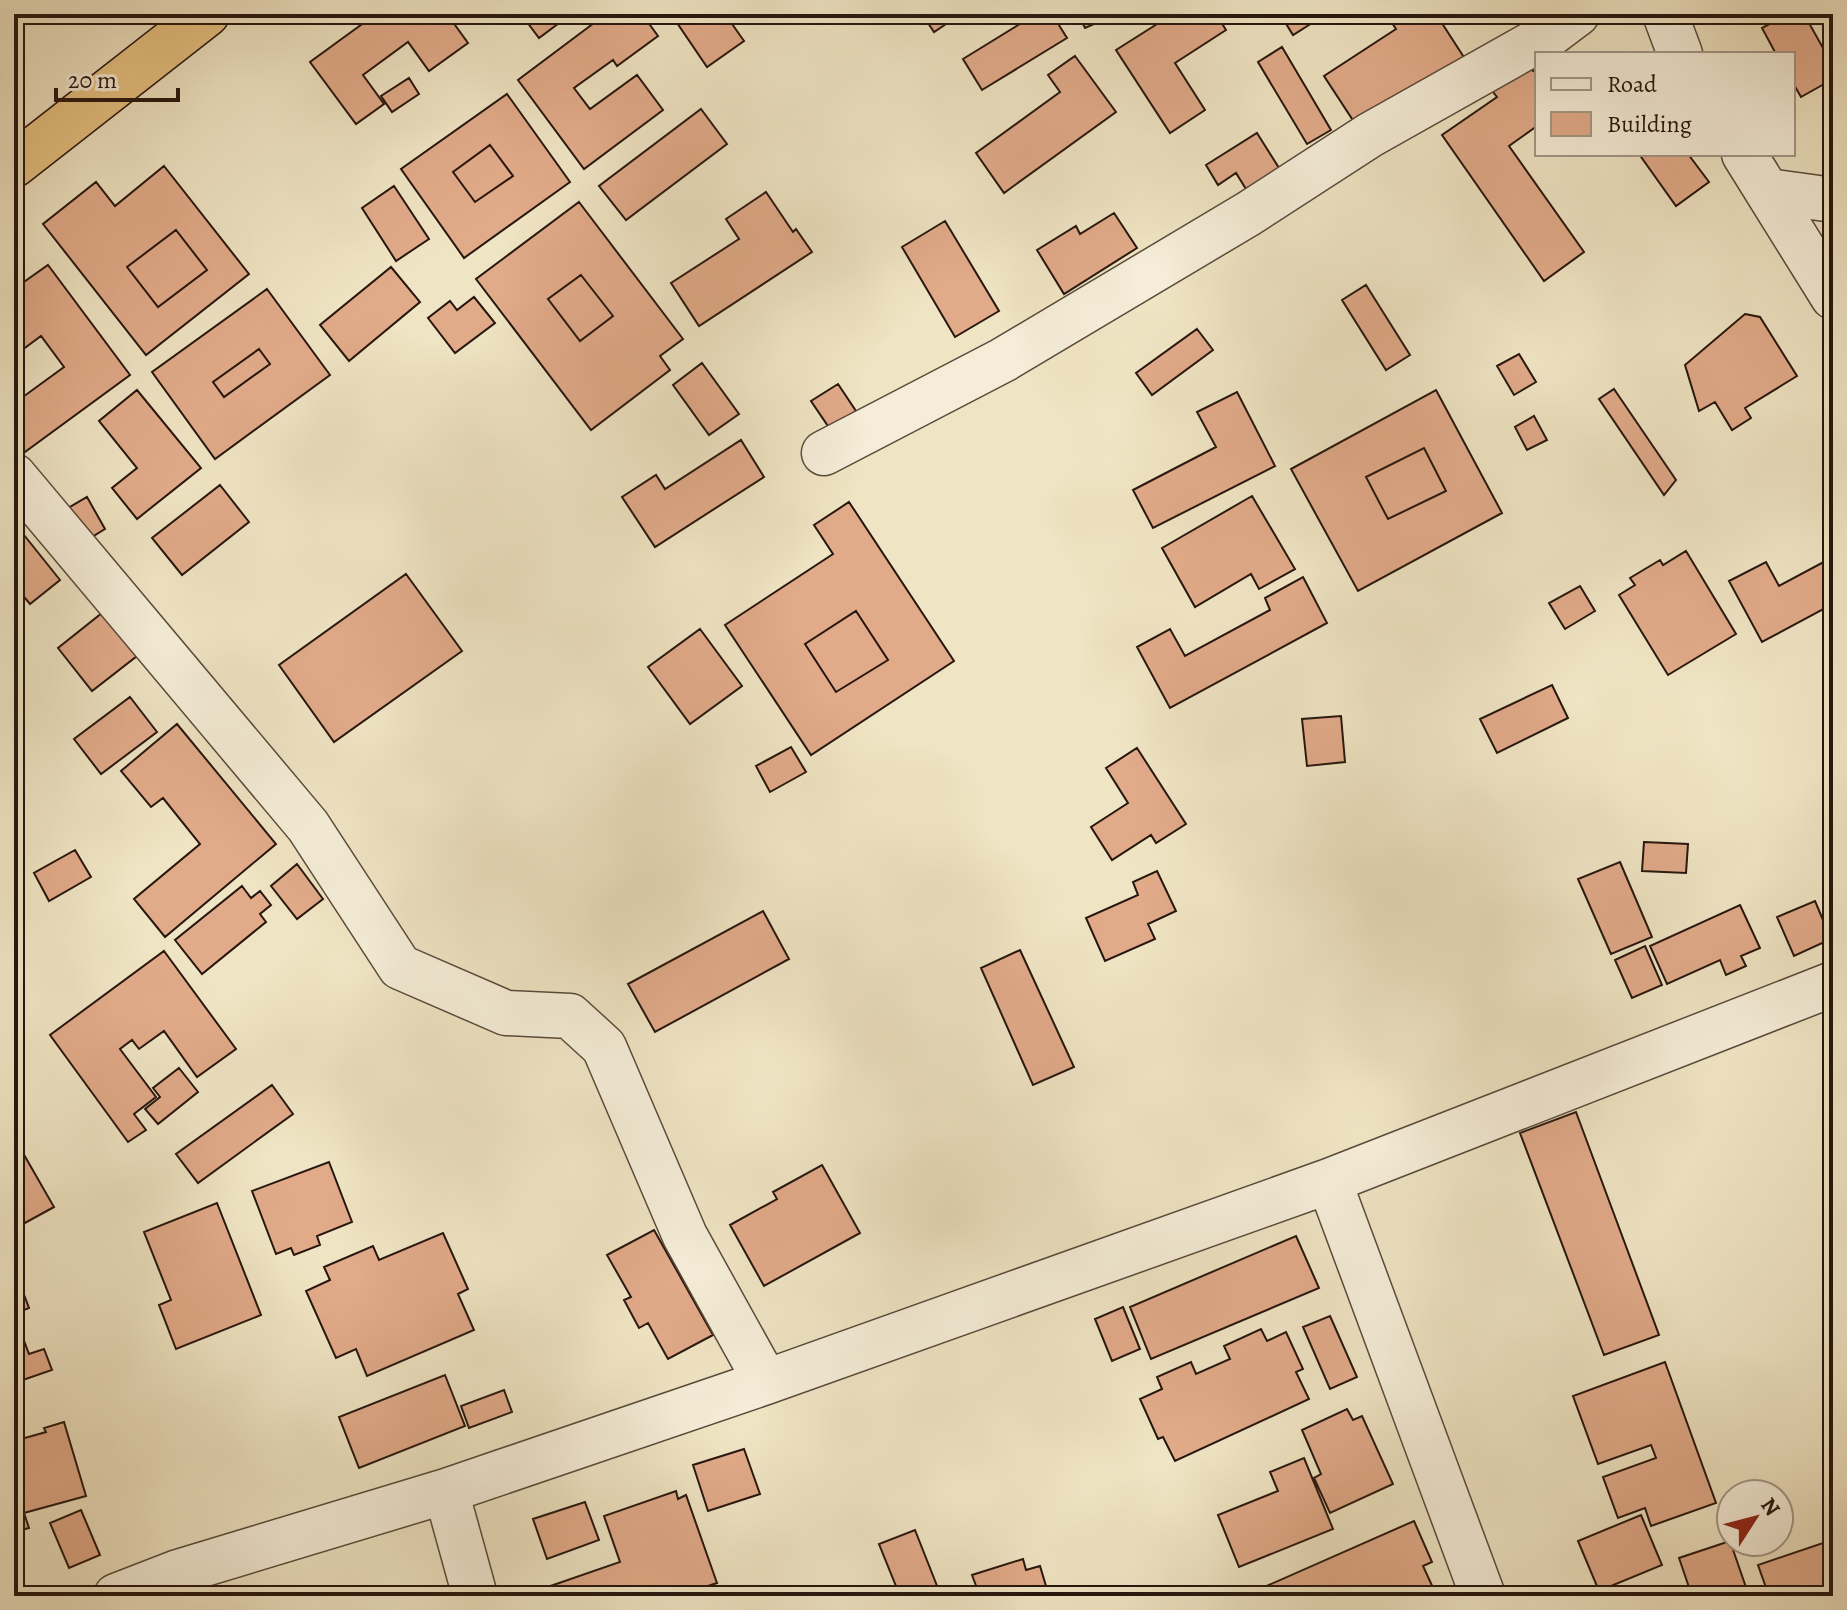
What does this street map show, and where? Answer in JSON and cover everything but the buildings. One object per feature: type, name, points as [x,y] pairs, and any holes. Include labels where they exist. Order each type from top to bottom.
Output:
[{"type":"highway","points":[[14,165],[207,14]]},
{"type":"street","points":[[824,453],[1003,360],[1248,214],[1370,135],[1553,32],[1577,14]]},
{"type":"street","points":[[1665,14],[1679,52]]},
{"type":"street","points":[[1745,156],[1833,297]]},
{"type":"street","points":[[1768,191],[1833,200]]},
{"type":"street","points":[[14,476],[308,826],[400,967],[506,1013],[570,1016],[604,1047],[685,1236],[766,1382]]},
{"type":"street","points":[[116,1596],[178,1572],[446,1491],[766,1382],[1329,1181],[1833,984]]},
{"type":"street","points":[[1329,1181],[1483,1596]]},
{"type":"street","points":[[446,1491],[475,1596]]}]
